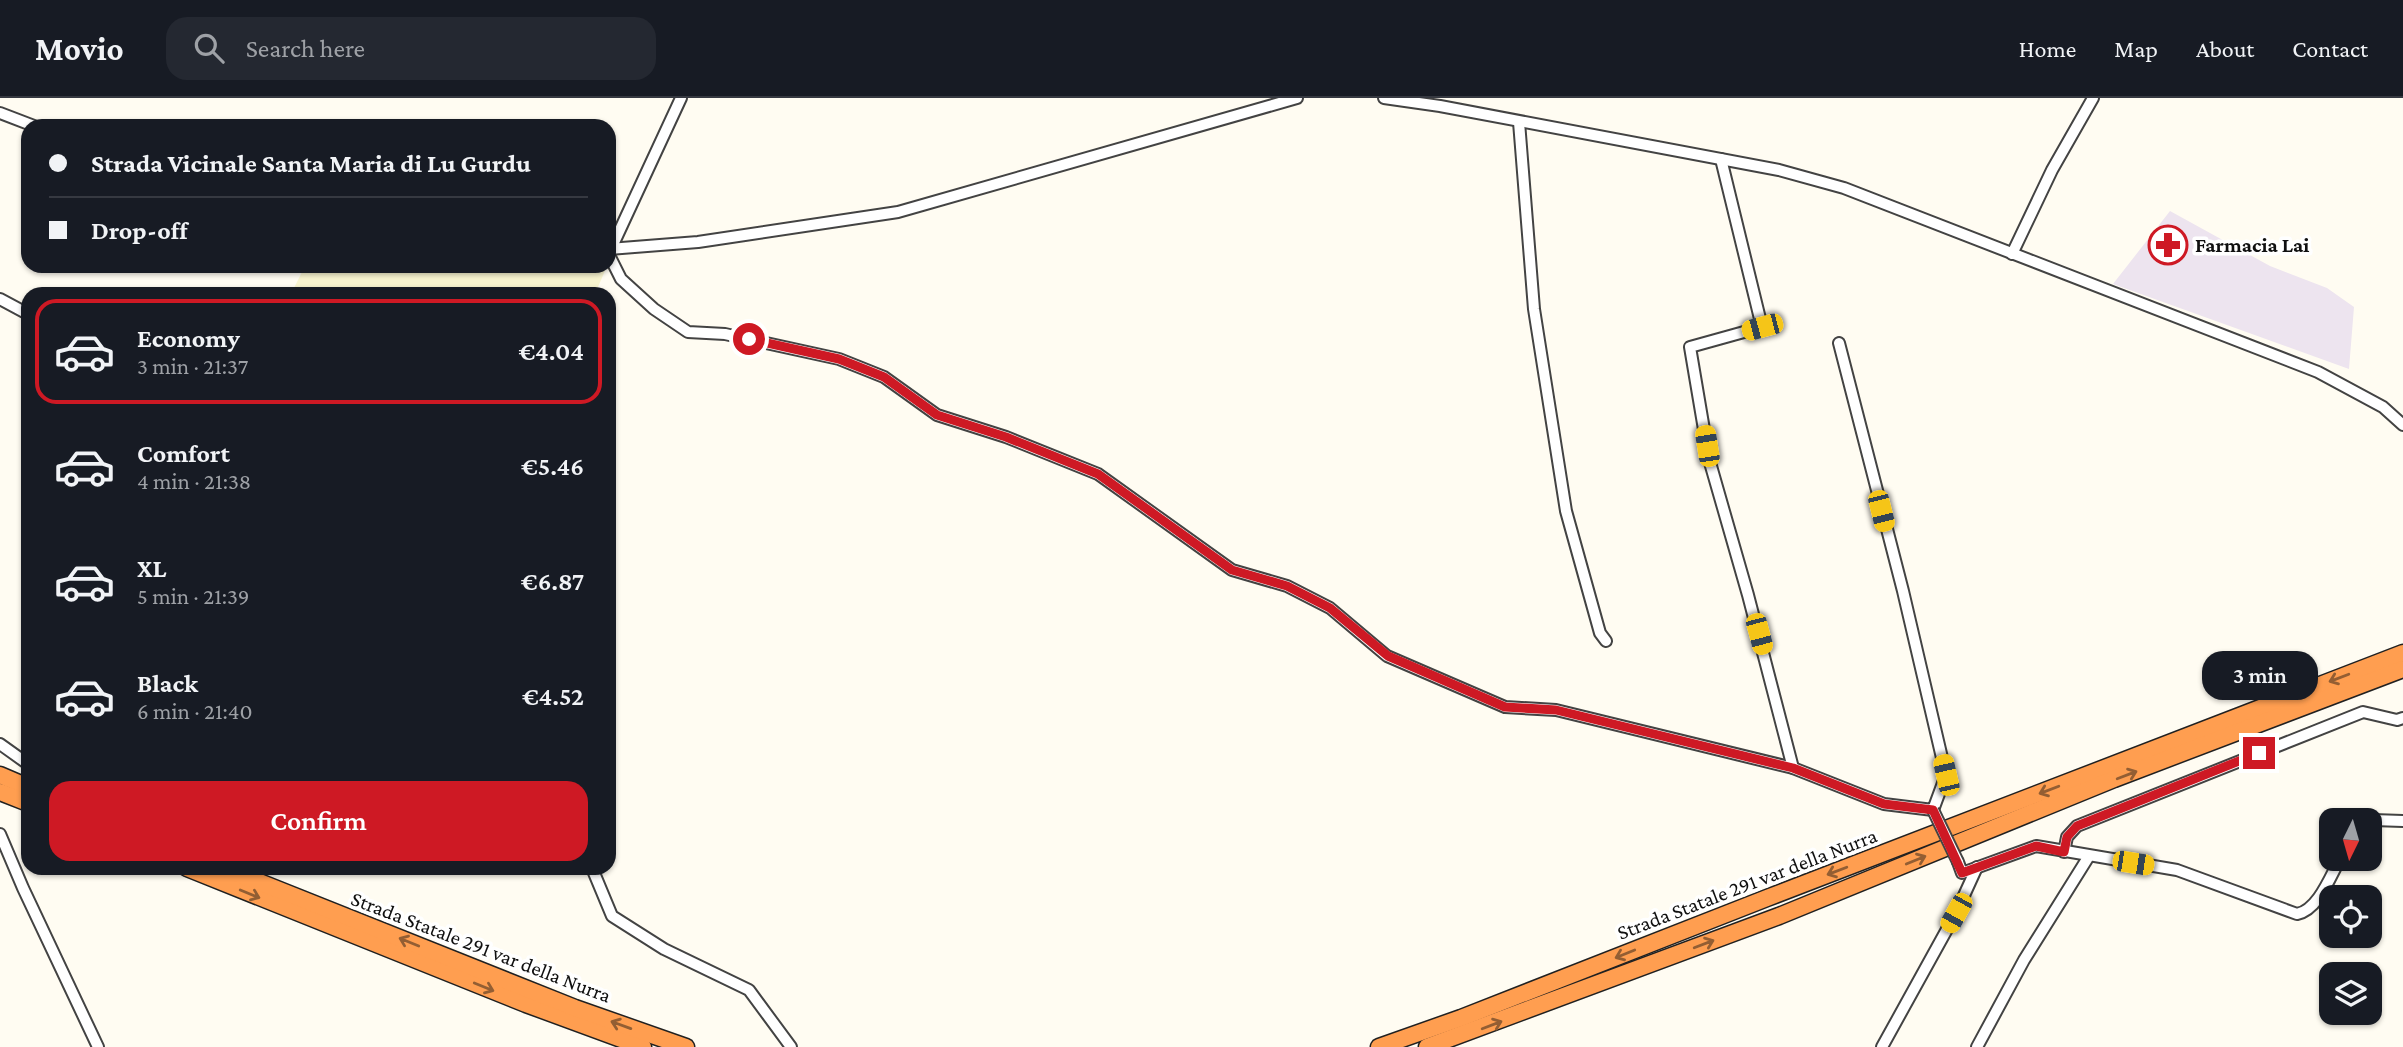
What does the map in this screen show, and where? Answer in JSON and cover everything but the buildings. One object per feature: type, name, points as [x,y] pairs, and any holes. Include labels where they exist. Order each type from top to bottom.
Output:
[{"type":"highway","name":"Strada Statale 291 var della Nurra","points":[[1379,1047],[1461,1018],[2403,653]]},
{"type":"highway","name":"Strada Statale 291 var della Nurra","points":[[1427,1047],[1766,921],[2114,779],[2403,669]]},
{"type":"highway","points":[[0,775],[21,784]]},
{"type":"highway","points":[[0,792],[21,800]]},
{"type":"highway","name":"Strada Statale 291 var della Nurra","points":[[204,875],[526,1004],[643,1047]]},
{"type":"highway","name":"Strada Statale 291 var della Nurra","points":[[241,875],[575,1008],[686,1047]]},
{"type":"street","points":[[616,238],[681,98]]},
{"type":"street","points":[[616,250],[698,242],[898,212],[1297,98]]},
{"type":"street","points":[[1384,98],[1779,170],[1844,188],[2318,372],[2388,411],[2403,425]]},
{"type":"street","points":[[2012,254],[2052,170],[2093,98]]},
{"type":"street","points":[[0,113],[21,121]]},
{"type":"street","points":[[1519,122],[1534,309],[1566,512],[1600,633],[1606,641]]},
{"type":"street","points":[[1721,159],[1762,327],[1690,347],[1709,459],[1793,768]]},
{"type":"street","points":[[616,266],[621,279],[654,309],[688,332],[725,334],[839,359],[884,377],[937,415],[1006,437],[1098,474],[1232,570],[1287,586],[1330,608],[1388,656],[1505,707],[1556,710],[1793,768],[1884,804],[1933,810]]},
{"type":"street","points":[[0,299],[21,310]]},
{"type":"street","points":[[1839,344],[1903,591],[1946,775],[1933,810],[1962,873],[2036,846],[2177,870],[2297,914],[2307,912],[2313,905],[2332,872]]},
{"type":"street","points":[[2388,411],[2403,411]]},
{"type":"street","points":[[2064,852],[2067,837],[2077,826],[2363,712],[2397,720],[2403,718]]},
{"type":"street","points":[[0,744],[21,759]]},
{"type":"street","points":[[2382,820],[2403,821]]},
{"type":"street","points":[[0,834],[28,900],[98,1047]]},
{"type":"street","points":[[1978,1047],[2024,960],[2090,856]]},
{"type":"street","points":[[1882,1047],[1956,913],[1977,867]]},
{"type":"street","points":[[595,875],[612,916],[654,943],[749,990],[791,1047]]},
{"type":"shaded area","points":[[2170,211],[2270,266],[2327,288],[2354,307],[2349,369],[2113,284]]},
{"type":"shaded area","points":[[302,273],[604,273],[598,287],[294,287]]},
{"type":"place","name":"Farmacia Lai","points":[[2168,245]]},
{"type":"route","points":[[749,339],[839,359],[884,377],[937,415],[1006,437],[1098,474],[1232,570],[1287,586],[1330,608],[1388,656],[1505,707],[1556,710],[1793,768],[1884,804],[1933,810],[1962,873],[2036,846],[2064,852],[2067,837],[2077,826],[2259,753]]}]
